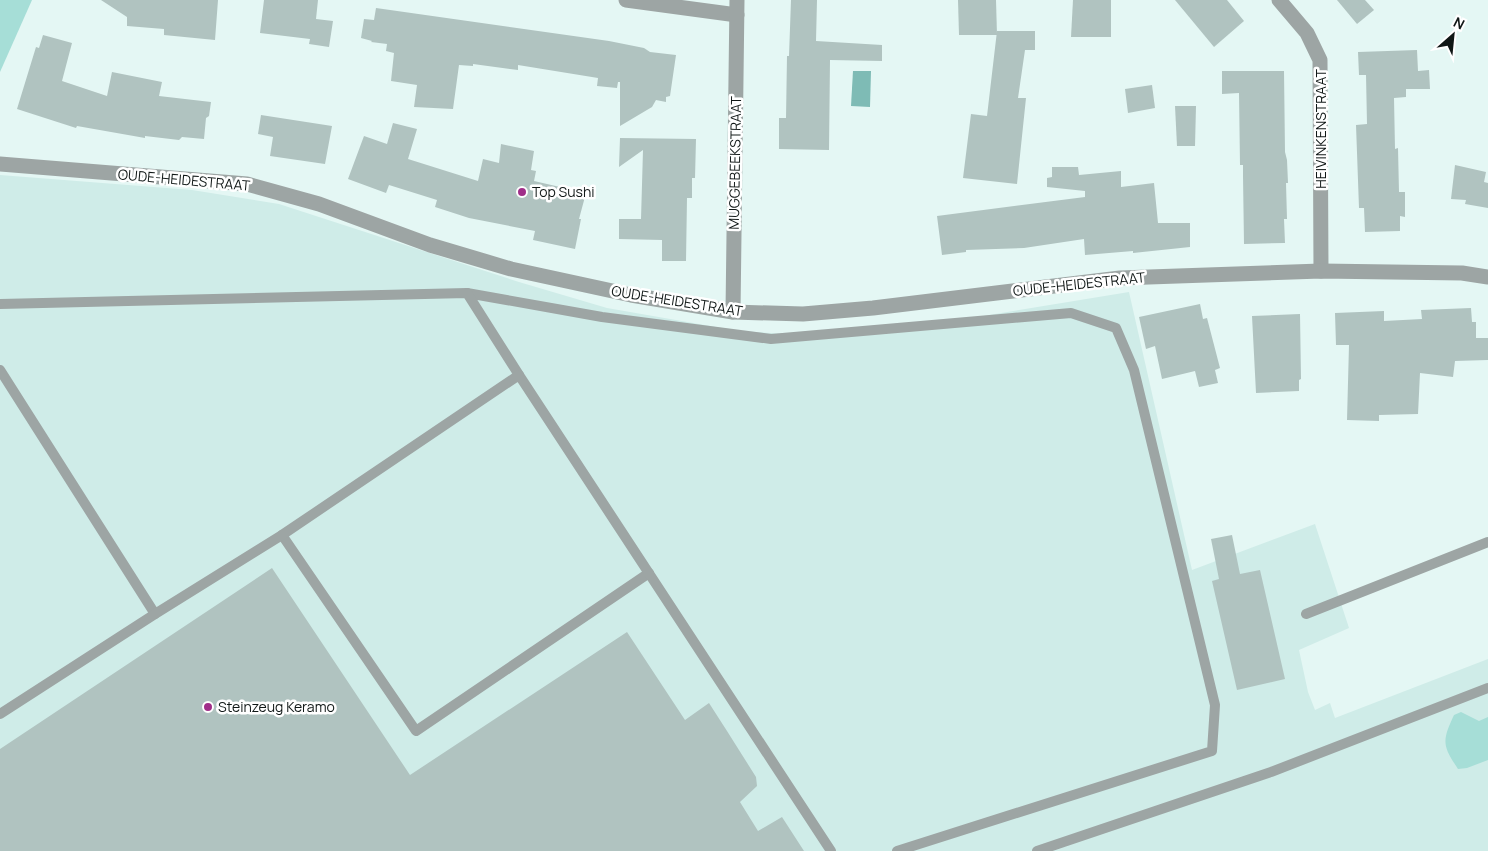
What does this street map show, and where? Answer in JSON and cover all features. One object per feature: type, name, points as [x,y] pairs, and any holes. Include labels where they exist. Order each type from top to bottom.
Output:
[{"type":"street","name":"MUGGEBEEKSTRAAT","points":[[626,0],[737,7],[734,312]]},
{"type":"street","name":"HEIVINKENSTRAAT","points":[[1279,0],[1306,34],[1320,60],[1321,272]]},
{"type":"street","name":"OUDE-HEIDESTRAAT","points":[[0,164],[247,184],[319,204],[430,245],[511,269],[631,295],[734,312],[803,314],[873,308],[1120,278],[1321,272],[1462,273],[1488,278]]},
{"type":"lane","points":[[0,304],[467,293],[602,317],[771,339],[1071,313],[1116,328],[1134,370],[1215,705],[1212,751],[897,851]]},
{"type":"lane","points":[[467,293],[519,376],[831,851]]},
{"type":"lane","points":[[0,370],[155,614]]},
{"type":"lane","points":[[0,714],[282,535],[519,376]]},
{"type":"lane","points":[[282,535],[416,731],[649,573]]},
{"type":"lane","points":[[1306,614],[1488,542]]},
{"type":"lane","points":[[1037,851],[1271,772],[1488,688]]},
{"type":"shaded area","points":[[0,0],[32,0],[0,72]]},
{"type":"shaded area","points":[[853,71],[871,71],[870,107],[851,106]]},
{"type":"shaded area","points":[[0,175],[192,190],[279,204],[519,282],[607,308],[739,331],[836,337],[922,326],[1129,292],[1192,570],[1315,524],[1349,628],[1299,650],[1308,692],[1315,710],[1330,703],[1335,718],[1488,659],[1488,851],[0,851]]},
{"type":"shaded area","points":[[1461,712],[1479,721],[1488,717],[1488,760],[1467,768],[1458,769],[1449,754],[1446,737],[1454,715]]},
{"type":"building","points":[[101,0],[218,0],[215,40],[164,35],[164,29],[127,26],[127,17]]},
{"type":"building","points":[[264,0],[318,0],[316,19],[333,21],[329,47],[309,44],[310,39],[260,33]]},
{"type":"building","points":[[791,0],[817,0],[816,41],[882,45],[882,61],[830,60],[829,150],[779,149],[779,118],[786,118],[787,56],[789,56]]},
{"type":"building","points":[[958,0],[996,0],[997,35],[959,35]]},
{"type":"building","points":[[1073,0],[1111,0],[1111,37],[1071,37]]},
{"type":"building","points":[[1175,0],[1227,0],[1244,21],[1214,47]]},
{"type":"building","points":[[1337,0],[1365,0],[1374,10],[1357,24]]},
{"type":"building","points":[[376,8],[609,41],[644,48],[650,52],[676,55],[670,96],[666,97],[666,102],[656,100],[652,107],[620,126],[620,82],[618,82],[617,88],[597,86],[598,78],[518,65],[518,70],[473,64],[473,66],[459,65],[453,109],[414,107],[417,85],[391,81],[394,53],[386,51],[387,44],[371,42],[361,38],[364,19],[374,20]]},
{"type":"building","points":[[997,31],[1035,31],[1035,50],[1025,50],[1018,98],[1026,98],[1017,184],[963,178],[971,114],[987,116]]},
{"type":"building","points":[[43,35],[72,43],[62,81],[107,96],[112,72],[162,82],[159,96],[211,102],[209,116],[206,118],[204,139],[182,137],[179,140],[145,136],[145,138],[77,126],[76,128],[17,109],[36,47],[39,48]]},
{"type":"building","points":[[1417,50],[1418,71],[1429,70],[1430,89],[1406,89],[1406,97],[1394,98],[1395,149],[1398,148],[1399,192],[1405,192],[1405,217],[1400,216],[1400,231],[1365,232],[1364,208],[1359,208],[1356,125],[1367,124],[1366,75],[1359,75],[1358,52]]},
{"type":"building","points":[[1222,71],[1284,71],[1285,152],[1288,183],[1286,183],[1287,219],[1284,219],[1285,243],[1244,244],[1243,165],[1240,165],[1239,93],[1222,94]]},
{"type":"building","points":[[1152,85],[1155,108],[1128,113],[1125,89]]},
{"type":"building","points":[[1175,106],[1196,106],[1195,146],[1177,146]]},
{"type":"building","points":[[261,115],[332,126],[325,164],[270,156],[273,137],[258,134]]},
{"type":"building","points":[[393,123],[417,129],[408,159],[478,181],[483,159],[499,163],[501,144],[534,151],[531,170],[536,171],[534,181],[586,193],[579,219],[581,219],[575,249],[533,240],[535,231],[469,218],[435,207],[437,200],[389,185],[386,193],[348,179],[364,136],[387,144]]},
{"type":"building","points":[[620,138],[696,139],[695,178],[692,178],[692,198],[687,198],[686,261],[662,261],[662,240],[619,239],[619,219],[641,219],[643,150],[619,167]]},
{"type":"building","points":[[1455,165],[1486,172],[1484,182],[1488,183],[1488,208],[1465,204],[1466,200],[1451,199]]},
{"type":"building","points":[[1052,167],[1078,167],[1079,175],[1121,171],[1121,187],[1154,183],[1158,223],[1190,223],[1190,247],[1133,253],[1133,251],[1085,255],[1084,239],[1024,248],[966,250],[966,252],[942,255],[937,216],[1085,197],[1085,191],[1047,187],[1047,178],[1052,177]]},
{"type":"building","points":[[1200,304],[1203,319],[1207,318],[1220,368],[1215,370],[1218,383],[1199,387],[1195,371],[1162,379],[1155,346],[1146,349],[1139,317]]},
{"type":"building","points":[[1471,308],[1472,322],[1476,322],[1476,338],[1488,338],[1488,360],[1455,361],[1453,377],[1420,373],[1418,414],[1379,415],[1379,421],[1347,420],[1349,345],[1336,345],[1335,313],[1384,311],[1384,321],[1422,319],[1421,310]]},
{"type":"building","points":[[1300,314],[1301,379],[1299,380],[1299,391],[1256,393],[1252,316]]},
{"type":"building","points":[[1232,535],[1240,574],[1260,570],[1285,679],[1237,690],[1212,581],[1219,579],[1211,539]]},
{"type":"building","name":"Steinzeug Keramo","points":[[272,568],[410,775],[627,632],[685,720],[709,703],[756,777],[757,786],[740,802],[758,831],[782,817],[804,851],[0,851],[0,749]]},
{"type":"place","name":"Top Sushi","points":[[522,192]]},
{"type":"place","name":"Steinzeug Keramo","points":[[208,707]]}]
